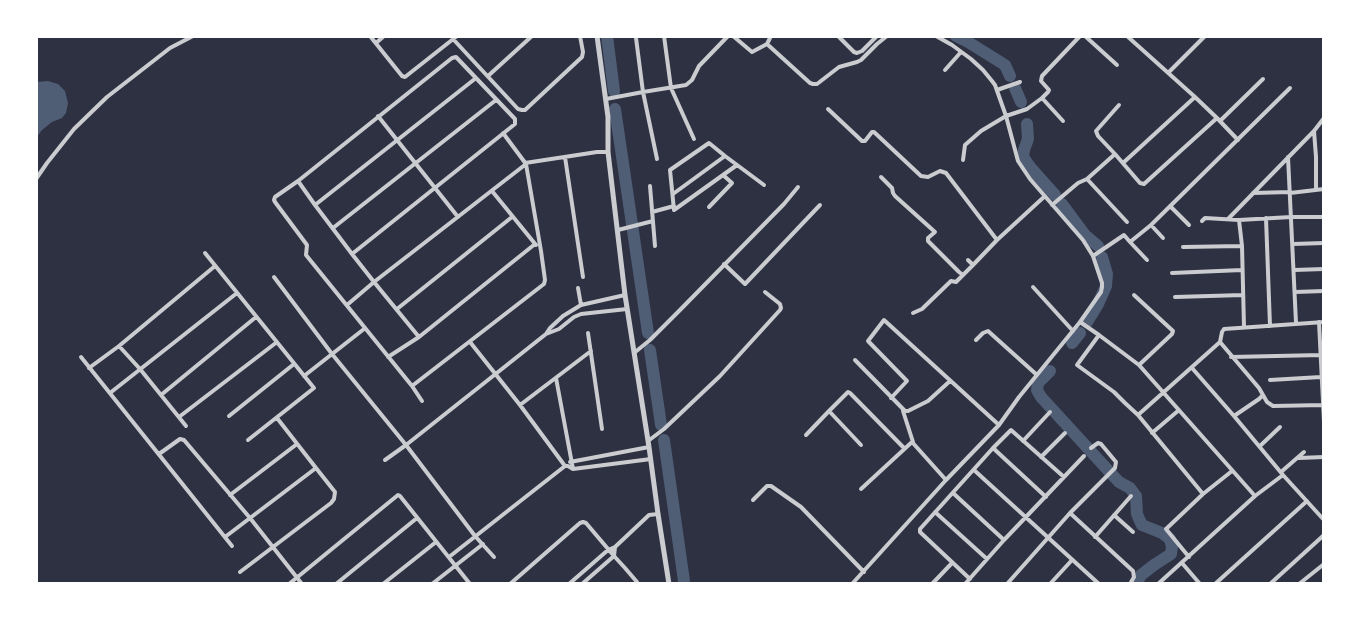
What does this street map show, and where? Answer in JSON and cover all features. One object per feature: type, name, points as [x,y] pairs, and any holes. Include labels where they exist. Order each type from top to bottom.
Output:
[{"type":"street","points":[[36,179],[74,129],[107,97],[170,48],[193,36]]},
{"type":"street","points":[[370,36],[402,76],[405,77],[455,38],[518,109],[521,110],[524,110],[582,57],[580,36]]},
{"type":"street","points":[[376,44],[384,36]]},
{"type":"street","points":[[488,76],[532,36]]},
{"type":"street","points":[[596,36],[607,99],[608,152],[625,295],[669,584]]},
{"type":"street","points":[[636,36],[643,92],[657,160]]},
{"type":"street","points":[[664,36],[670,88],[694,139]]},
{"type":"street","points":[[607,99],[686,86],[693,78],[699,66],[728,36]]},
{"type":"street","points":[[733,36],[752,52],[767,44],[770,36]]},
{"type":"street","points":[[838,36],[857,53],[862,51],[878,36]]},
{"type":"street","points":[[767,44],[810,83],[817,84],[839,67],[861,60],[876,44],[887,36]]},
{"type":"street","points":[[852,584],[946,480],[999,425],[1080,322],[1101,292],[1102,287],[1093,256],[1083,240],[1024,171],[1018,161],[1006,116],[992,81],[983,70],[961,52],[936,36]]},
{"type":"street","points":[[964,160],[964,147],[967,142],[1006,116],[1027,109],[1049,92],[1040,81],[1042,76],[1080,36]]},
{"type":"street","points":[[1085,36],[1117,65]]},
{"type":"street","points":[[1127,36],[1169,72],[1219,119],[1238,140]]},
{"type":"street","points":[[1169,72],[1205,36]]},
{"type":"street","points":[[945,70],[961,52]]},
{"type":"street","points":[[352,254],[515,124],[516,121],[456,57],[453,57],[298,181],[275,197],[274,200],[307,245],[306,255],[412,386],[422,401]]},
{"type":"street","points":[[315,205],[476,78]]},
{"type":"street","points":[[1119,105],[1096,131],[1098,136],[1140,183],[1144,184],[1263,79]]},
{"type":"street","points":[[997,90],[1020,82]]},
{"type":"street","points":[[1130,242],[1151,225],[1290,88]]},
{"type":"street","points":[[1123,163],[1195,97]]},
{"type":"street","points":[[1042,98],[1063,121]]},
{"type":"street","points":[[333,228],[496,100]]},
{"type":"street","points":[[828,109],[862,141],[865,141],[874,132],[921,176],[928,177],[940,171],[946,173],[997,240]]},
{"type":"street","points":[[378,116],[458,217]]},
{"type":"street","points":[[1228,219],[1314,131],[1324,118]]},
{"type":"street","points":[[1314,131],[1316,190]]},
{"type":"street","points":[[412,386],[543,285],[545,280],[526,163],[503,134]]},
{"type":"street","points":[[737,165],[674,210],[670,170],[709,143],[764,185]]},
{"type":"street","points":[[347,305],[526,163],[608,152]]},
{"type":"street","points":[[1052,205],[1078,183],[1088,179],[1115,154]]},
{"type":"street","points":[[673,194],[725,156]]},
{"type":"street","points":[[566,157],[583,277]]},
{"type":"street","points":[[1288,157],[1296,323]]},
{"type":"street","points":[[709,207],[732,183],[723,175]]},
{"type":"street","points":[[881,177],[892,188],[893,194],[935,232],[928,238],[928,241],[963,275]]},
{"type":"street","points":[[1088,179],[1127,222]]},
{"type":"street","points":[[298,181],[352,254],[419,336]]},
{"type":"street","points":[[650,186],[655,246]]},
{"type":"street","points":[[634,354],[784,204],[798,187]]},
{"type":"street","points":[[1253,193],[1290,193],[1324,189]]},
{"type":"street","points":[[492,191],[541,251]]},
{"type":"street","points":[[913,313],[922,309],[950,281],[956,282],[997,240],[1045,196]]},
{"type":"street","points":[[724,264],[745,284],[820,205]]},
{"type":"street","points":[[652,212],[674,206]]},
{"type":"street","points":[[1170,206],[1189,225]]},
{"type":"street","points":[[397,309],[512,217]]},
{"type":"street","points":[[1202,221],[1205,218],[1239,220],[1324,217]]},
{"type":"street","points":[[1266,218],[1270,326]]},
{"type":"street","points":[[1239,220],[1242,246],[1244,327]]},
{"type":"street","points":[[618,230],[653,221]]},
{"type":"street","points":[[1151,225],[1163,238]]},
{"type":"street","points":[[1093,256],[1124,235],[1147,260]]},
{"type":"street","points":[[1293,244],[1324,243]]},
{"type":"street","points":[[388,357],[419,336],[534,244]]},
{"type":"street","points":[[1184,247],[1242,246]]},
{"type":"street","points":[[205,253],[314,388],[248,440]]},
{"type":"street","points":[[968,260],[973,265]]},
{"type":"street","points":[[89,368],[119,346],[215,266]]},
{"type":"street","points":[[1294,270],[1324,269]]},
{"type":"street","points":[[1172,273],[1242,270]]},
{"type":"street","points":[[274,277],[475,536],[494,556]]},
{"type":"street","points":[[1033,287],[1073,331]]},
{"type":"street","points":[[578,288],[581,305]]},
{"type":"street","points":[[1295,292],[1324,291]]},
{"type":"street","points":[[449,557],[571,461],[649,444],[656,435],[720,376],[782,308],[780,304],[765,292]]},
{"type":"street","points":[[110,392],[237,293]]},
{"type":"street","points":[[546,334],[563,316],[581,305],[625,295]]},
{"type":"street","points":[[1134,295],[1173,331],[1139,365]]},
{"type":"street","points":[[1175,297],[1243,295]]},
{"type":"street","points":[[385,460],[546,334],[558,329],[581,314],[627,309]]},
{"type":"street","points":[[161,395],[256,317]]},
{"type":"street","points":[[890,398],[907,381],[868,341],[884,320],[999,425]]},
{"type":"street","points":[[1080,322],[1139,365],[1255,496]]},
{"type":"street","points":[[1138,415],[1220,342],[1224,329],[1321,322],[1321,377],[1324,422]]},
{"type":"street","points":[[304,376],[364,329]]},
{"type":"street","points":[[976,340],[983,333],[988,332],[1038,375]]},
{"type":"street","points":[[588,333],[602,429]]},
{"type":"street","points":[[1100,335],[1077,365],[1114,392],[1138,415],[1203,494]]},
{"type":"street","points":[[179,417],[277,342]]},
{"type":"street","points":[[470,342],[496,373],[566,466],[573,468],[651,459]]},
{"type":"street","points":[[1220,342],[1273,406],[1323,405]]},
{"type":"street","points":[[119,346],[186,426]]},
{"type":"street","points":[[520,404],[591,351]]},
{"type":"street","points":[[1231,357],[1321,356]]},
{"type":"street","points":[[81,357],[232,546]]},
{"type":"street","points":[[854,360],[903,411],[913,442],[946,480]]},
{"type":"street","points":[[229,416],[294,364]]},
{"type":"street","points":[[1192,368],[1324,520]]},
{"type":"street","points":[[1270,380],[1321,377]]},
{"type":"street","points":[[556,378],[573,468]]},
{"type":"street","points":[[903,411],[908,411],[928,401],[950,381]]},
{"type":"street","points":[[806,435],[846,392],[849,392],[904,448]]},
{"type":"street","points":[[1234,416],[1263,395]]},
{"type":"street","points":[[1152,433],[1179,410]]},
{"type":"street","points":[[829,411],[861,445]]},
{"type":"street","points":[[1024,440],[1050,412]]},
{"type":"street","points":[[240,572],[334,499],[335,492],[277,418]]},
{"type":"street","points":[[1260,446],[1280,427]]},
{"type":"street","points":[[970,579],[920,532],[920,528],[993,448],[1011,429],[1064,477]]},
{"type":"street","points":[[1041,457],[1065,433]]},
{"type":"street","points":[[159,454],[180,438],[182,439],[250,518],[302,584]]},
{"type":"street","points":[[862,489],[904,448],[913,442]]},
{"type":"street","points":[[1007,584],[1070,514],[1116,468],[1116,462],[1103,446],[1098,443],[1091,448]]},
{"type":"street","points":[[230,495],[297,444]]},
{"type":"street","points":[[993,448],[1046,497]]},
{"type":"street","points":[[1158,584],[1304,452]]},
{"type":"street","points":[[605,455],[605,464]]},
{"type":"street","points":[[965,584],[1084,456]]},
{"type":"street","points":[[1298,458],[1324,457]]},
{"type":"street","points":[[225,538],[316,468]]},
{"type":"street","points":[[974,470],[1099,584]]},
{"type":"street","points":[[1189,556],[1166,529],[1203,494],[1232,471]]},
{"type":"street","points":[[753,500],[767,486],[771,486],[801,507],[864,572]]},
{"type":"street","points":[[953,493],[1004,540]]},
{"type":"street","points":[[289,584],[397,496],[400,496],[470,584]]},
{"type":"street","points":[[1095,537],[1131,496]]},
{"type":"street","points":[[1215,584],[1307,501]]},
{"type":"street","points":[[935,512],[987,559]]},
{"type":"street","points":[[569,584],[608,550],[615,547],[649,515],[658,514]]},
{"type":"street","points":[[1070,514],[1133,571],[1134,577],[1130,584]]},
{"type":"street","points":[[1114,515],[1133,532]]},
{"type":"street","points":[[336,584],[417,518]]},
{"type":"street","points":[[510,584],[580,523],[586,523],[637,584]]},
{"type":"street","points":[[1270,584],[1324,535]]},
{"type":"street","points":[[383,584],[436,542]]},
{"type":"street","points":[[432,584],[483,544]]},
{"type":"street","points":[[582,584],[614,556],[615,547]]},
{"type":"street","points":[[1051,584],[1072,560]]},
{"type":"street","points":[[932,584],[952,562]]},
{"type":"street","points":[[1182,563],[1200,584]]},
{"type":"street","points":[[1299,584],[1324,564]]},
{"type":"street","points":[[1319,568],[1324,573]]},
{"type":"water","points":[[48,81],[58,84],[65,91],[68,103],[66,113],[62,118],[52,122],[42,130],[36,138],[36,82]]},
{"type":"waterway","points":[[607,36],[614,91]]},
{"type":"waterway","points":[[956,36],[1005,65],[1010,76]]},
{"type":"waterway","points":[[1015,88],[1021,102]]},
{"type":"waterway","points":[[615,109],[648,333]]},
{"type":"waterway","points":[[1027,124],[1028,139],[1023,157],[1055,195]]},
{"type":"waterway","points":[[1062,204],[1085,235],[1098,246]]},
{"type":"waterway","points":[[1087,322],[1106,286],[1107,274],[1102,257]]},
{"type":"waterway","points":[[1072,343],[1080,333]]},
{"type":"waterway","points":[[650,350],[661,425]]},
{"type":"waterway","points":[[1050,371],[1038,383],[1037,390],[1041,397],[1119,482],[1130,488],[1136,496],[1137,514],[1142,525],[1162,533],[1170,539],[1171,554],[1141,575],[1136,584]]},
{"type":"waterway","points":[[664,440],[684,581]]}]
